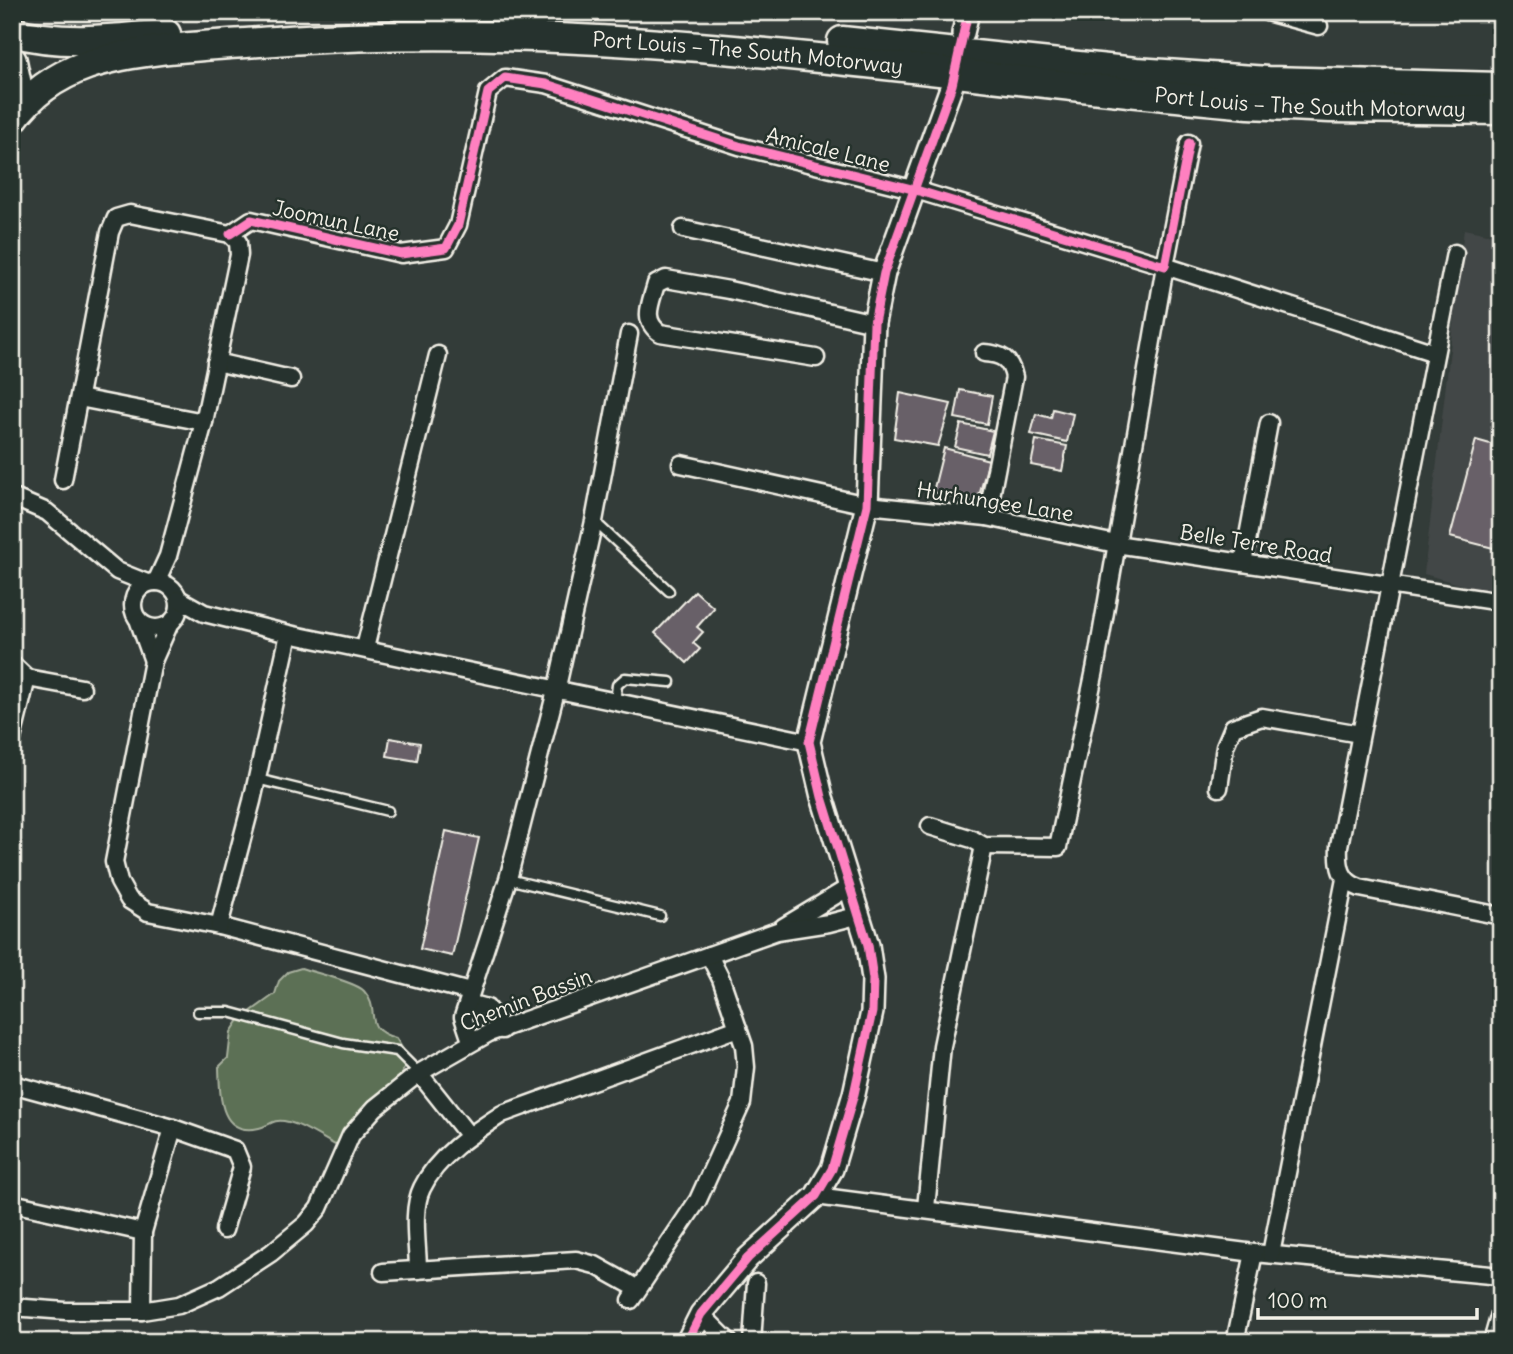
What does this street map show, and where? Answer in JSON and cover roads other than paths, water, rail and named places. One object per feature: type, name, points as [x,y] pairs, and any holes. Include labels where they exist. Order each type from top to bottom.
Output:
[{"type":"highway","name":"Port Louis – The South Motorway","points":[[12,32],[47,40],[80,41],[362,17],[543,20],[749,32],[1149,73],[1268,81],[1501,87]]},
{"type":"highway","name":"Port Louis – The South Motorway","points":[[12,120],[34,93],[61,76],[89,64],[150,53],[248,43],[338,37],[471,35],[767,52],[1249,104],[1501,110]]},
{"type":"highway","points":[[12,61],[17,85],[12,114]]},
{"type":"highway","points":[[1407,85],[1501,74]]},
{"type":"street","points":[[1267,12],[1319,26]]},
{"type":"street","name":"Amicale Lane","points":[[488,92],[505,78],[546,84],[739,146],[916,190],[1166,266],[1435,354]]},
{"type":"street","points":[[687,1342],[701,1314],[748,1258],[816,1196],[832,1169],[872,1012],[873,979],[860,915],[822,797],[809,742],[867,505],[874,323],[884,273],[952,85]]},
{"type":"street","name":"Joomun Lane","points":[[230,234],[251,220],[401,254],[446,248],[458,225],[488,92]]},
{"type":"street","points":[[930,827],[972,839],[984,846],[1058,847],[1095,670],[1189,143]]},
{"type":"street","points":[[63,480],[110,232],[116,218],[130,214],[230,234],[239,242],[239,255],[204,422],[168,556],[152,582],[134,596],[135,614]]},
{"type":"street","points":[[683,229],[884,273]]},
{"type":"street","points":[[1455,253],[1360,734],[1338,864],[1349,884],[1376,892],[1501,916]]},
{"type":"street","points":[[816,358],[660,333],[650,327],[647,317],[656,284],[666,279],[729,290],[874,323]]},
{"type":"street","points":[[471,1041],[463,1017],[508,879],[556,691],[594,521],[629,334]]},
{"type":"street","points":[[984,354],[999,354],[1011,364],[1014,377],[987,517]]},
{"type":"street","points":[[365,648],[438,355]]},
{"type":"street","points":[[216,362],[290,379]]},
{"type":"street","points":[[79,398],[204,422]]},
{"type":"street","points":[[1243,563],[1269,423]]},
{"type":"street","name":"Hurhungee Lane","points":[[681,464],[867,505],[987,517],[1116,544]]},
{"type":"street","points":[[12,497],[47,512],[117,571],[152,582],[204,613],[289,634],[365,648],[556,691],[809,742]]},
{"type":"street","name":"Belle Terre Road","points":[[1116,544],[1501,602]]},
{"type":"street","points":[[168,556],[176,595],[172,622],[153,661],[114,862],[130,900],[148,912],[219,926],[469,997],[487,1007],[502,1030]]},
{"type":"street","points":[[117,571],[153,661]]},
{"type":"street","points":[[135,614],[157,629],[204,613]]},
{"type":"street","points":[[219,926],[257,779],[289,634]]},
{"type":"street","points":[[12,664],[27,678],[82,688]]},
{"type":"street","points":[[12,739],[27,678]]},
{"type":"street","points":[[1219,788],[1225,746],[1233,727],[1262,718],[1360,734]]},
{"type":"street","points":[[926,1208],[942,1046],[984,846]]},
{"type":"street","points":[[1271,1254],[1345,879]]},
{"type":"street","points":[[778,931],[851,886]]},
{"type":"street","points":[[778,931],[860,915]]},
{"type":"street","name":"Chemin Bassin","points":[[12,1307],[66,1311],[142,1311],[179,1305],[219,1287],[271,1253],[306,1224],[319,1208],[351,1135],[375,1108],[419,1073],[471,1041],[778,931]]},
{"type":"street","points":[[383,1272],[576,1260],[595,1265],[635,1294],[698,1200],[742,1103],[746,1067],[744,1046],[721,979],[709,955]]},
{"type":"street","points":[[418,1270],[418,1204],[421,1189],[446,1157],[469,1136],[502,1114],[738,1028]]},
{"type":"street","points":[[419,1073],[469,1136]]},
{"type":"street","points":[[12,1084],[173,1128],[235,1150],[241,1159],[242,1167],[224,1230]]},
{"type":"street","points":[[142,1311],[143,1233],[173,1128]]},
{"type":"street","points":[[816,1196],[926,1208],[1254,1253],[1501,1276]]},
{"type":"street","points":[[12,1203],[143,1233]]},
{"type":"street","points":[[1235,1342],[1254,1253]]},
{"type":"street","points":[[752,1342],[756,1283]]},
{"type":"street","points":[[1492,1342],[1501,1310]]},
{"type":"street","points":[[701,1314],[729,1342]]},
{"type":"lane","points":[[594,521],[669,591]]},
{"type":"lane","points":[[615,703],[617,685],[625,678],[670,682]]},
{"type":"lane","points":[[257,779],[388,811]]},
{"type":"lane","points":[[508,879],[660,916]]},
{"type":"lane","points":[[198,1012],[229,1012],[343,1043],[397,1051],[419,1073]]}]
